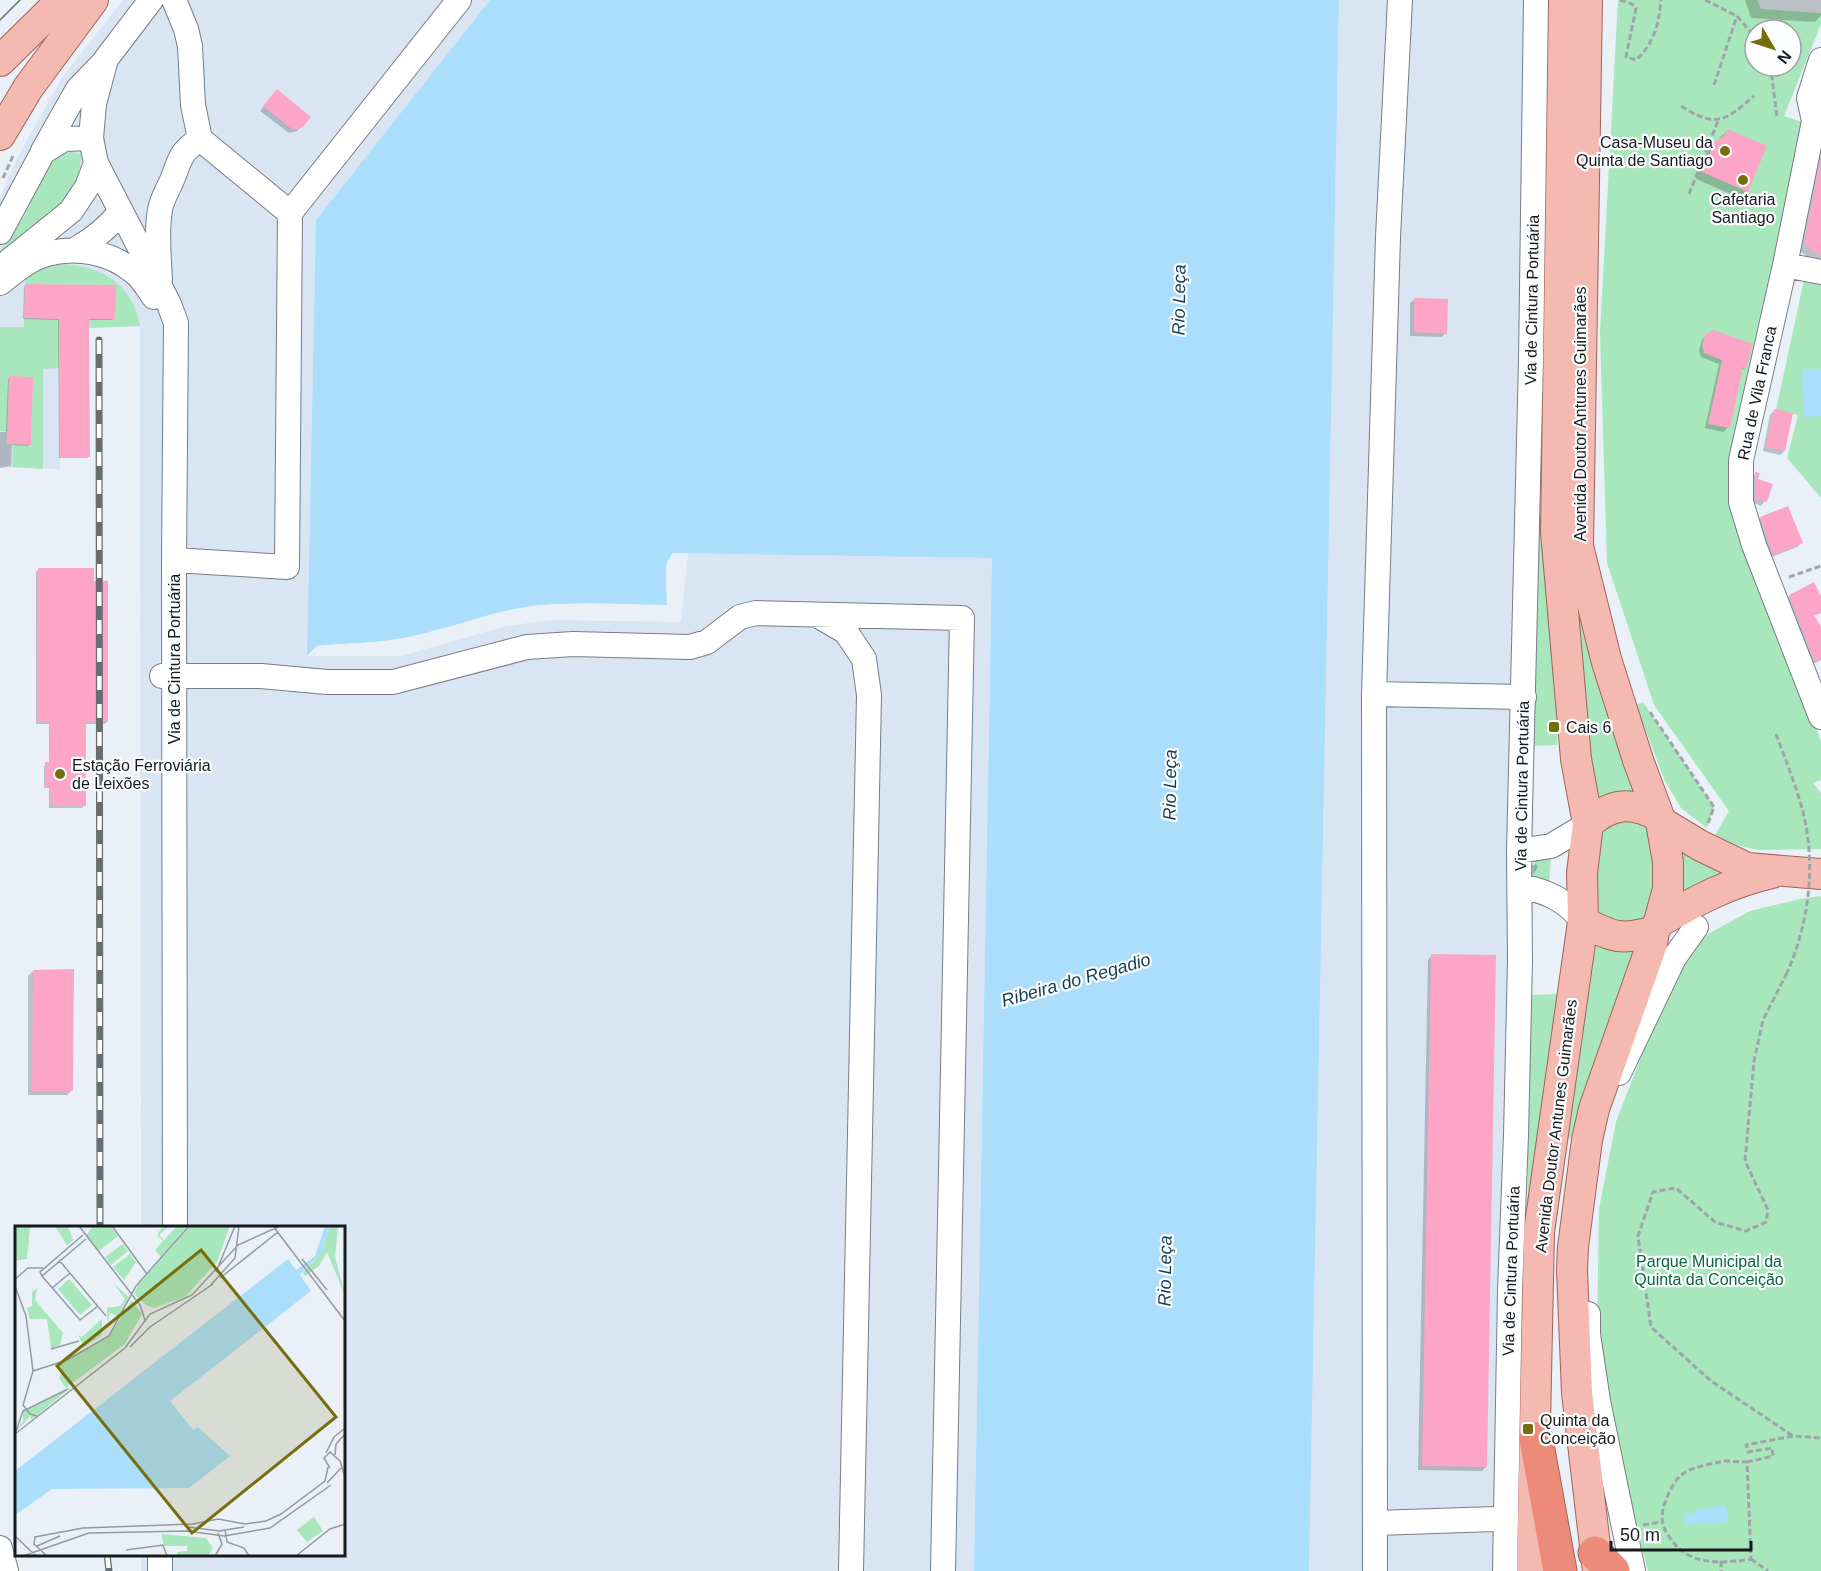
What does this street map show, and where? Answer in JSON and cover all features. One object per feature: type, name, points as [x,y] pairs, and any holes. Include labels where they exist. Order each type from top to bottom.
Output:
[{"type":"highway","points":[[1536,1439],[1560,1571]]},
{"type":"main road","points":[[0,61],[62,0]]},
{"type":"main road","points":[[0,135],[28,88],[93,0]]},
{"type":"main road","name":"Avenida Doutor Antunes Guimarães","points":[[1532,1571],[1539,1232],[1583,922],[1582,873],[1588,824],[1576,759],[1556,532],[1564,0]]},
{"type":"main road","name":"Avenida Doutor Antunes Guimarães","points":[[1587,0],[1578,546],[1606,659],[1638,760],[1660,819],[1668,862],[1668,889],[1652,944],[1608,1064],[1590,1125],[1573,1247],[1577,1393],[1602,1565]]},
{"type":"main road","points":[[1588,824],[1608,809],[1621,806],[1646,808],[1701,846],[1747,868],[1821,874]]},
{"type":"main road","points":[[1583,922],[1613,936],[1628,938],[1656,927],[1698,899],[1734,884],[1781,872]]},
{"type":"street","points":[[174,560],[287,567],[290,213],[459,0]]},
{"type":"street","points":[[1376,1571],[1374,694],[1388,237],[1400,0]]},
{"type":"street","name":"Via de Cintura Portuária","points":[[1504,1571],[1520,886],[1516,697],[1523,0]]},
{"type":"street","name":"Via de Cintura Portuária","points":[[1494,1571],[1507,943],[1536,0]]},
{"type":"street","points":[[148,4],[177,7],[186,29],[190,46],[193,105],[200,139],[290,213]]},
{"type":"street","name":"Via de Cintura Portuária","points":[[148,4],[106,59],[94,104],[91,138],[96,163],[163,298],[174,560],[168,676],[161,1226]]},
{"type":"street","points":[[0,232],[78,89],[106,59]]},
{"type":"street","name":"Rua de Vila Franca","points":[[1821,60],[1809,98],[1814,121],[1785,265],[1741,459],[1741,502],[1754,545],[1821,717]]},
{"type":"street","points":[[43,152],[64,139],[91,138]]},
{"type":"street","points":[[163,298],[174,177],[178,160],[190,146],[200,139]]},
{"type":"street","points":[[0,268],[72,212],[87,187],[96,163]]},
{"type":"street","points":[[163,298],[159,211],[164,195],[174,177]]},
{"type":"street","points":[[72,212],[96,208],[121,212]]},
{"type":"street","points":[[76,249],[103,232],[121,212]]},
{"type":"street","points":[[0,283],[19,268],[45,254],[76,249],[109,256],[135,272],[163,298]]},
{"type":"street","points":[[1785,265],[1821,272]]},
{"type":"street","name":"Via de Cintura Portuária","points":[[163,298],[175,1226]]},
{"type":"street","points":[[168,676],[261,676],[327,682],[393,682],[527,647],[573,644],[690,646],[707,642],[740,617],[756,614],[962,618],[943,1571]]},
{"type":"street","points":[[817,615],[846,632],[864,659],[870,695],[851,1571]]},
{"type":"street","points":[[1374,694],[1516,697]]},
{"type":"street","points":[[1520,851],[1551,846],[1588,824]]},
{"type":"street","points":[[1520,886],[1552,895],[1573,908],[1583,922]]},
{"type":"street","points":[[1633,1571],[1598,1401],[1588,1334],[1586,1233],[1594,1156],[1616,1081],[1669,969],[1696,927]]},
{"type":"street","points":[[1376,1523],[1495,1519]]},
{"type":"street","points":[[0,1548],[6,1571]]},
{"type":"path","points":[[1620,0],[1636,8],[1626,57],[1636,60],[1645,53],[1659,26],[1661,0]]},
{"type":"path","points":[[1705,0],[1737,16],[1743,23]]},
{"type":"path","points":[[1714,85],[1737,16]]},
{"type":"path","points":[[1772,78],[1777,118]]},
{"type":"path","points":[[1689,194],[1718,121],[1735,112],[1754,96]]},
{"type":"path","points":[[1681,106],[1696,115],[1718,121]]},
{"type":"path","points":[[1770,584],[1821,566]]},
{"type":"path","points":[[1650,712],[1714,807],[1701,846]]},
{"type":"path","points":[[1776,734],[1804,818],[1809,850],[1809,885],[1806,915],[1799,946],[1763,1020],[1754,1061],[1745,1161],[1768,1210],[1766,1222],[1746,1231],[1715,1222],[1676,1188],[1653,1192],[1638,1236],[1651,1327],[1711,1381],[1793,1436]]},
{"type":"path","points":[[1768,1571],[1751,1559],[1698,1560],[1684,1554],[1674,1545],[1661,1521],[1670,1490],[1683,1474],[1697,1467],[1724,1461],[1747,1462],[1773,1456],[1772,1448],[1748,1452],[1746,1444],[1793,1436],[1821,1438]]},
{"type":"path","points":[[1747,1462],[1751,1559]]},
{"type":"path","points":[[1721,1561],[1721,1571]]},
{"type":"shaded area","points":[[123,0],[490,0],[316,220],[307,656],[401,656],[506,626],[552,620],[681,622],[688,553],[992,558],[974,1571],[141,1571],[141,1556],[345,1556],[345,1226],[141,1226],[140,326],[59,329],[60,469],[0,467],[0,197],[16,160],[62,78]]},
{"type":"shaded area","points":[[1339,0],[1545,0],[1529,813],[1534,813],[1534,856],[1532,925],[1530,925],[1520,1571],[1309,1571]]},
{"type":"green space","points":[[1618,0],[1757,0],[1761,9],[1821,13],[1821,24],[1803,69],[1803,18],[1743,18],[1743,78],[1799,78],[1784,116],[1805,123],[1736,511],[1821,741],[1821,780],[1813,783],[1821,793],[1821,849],[1758,850],[1737,845],[1715,835],[1729,811],[1654,705],[1607,563],[1600,333]]},
{"type":"green space","points":[[73,152],[81,155],[77,180],[68,203],[0,258],[0,251],[25,216],[43,168],[60,153]]},
{"type":"green space","points":[[64,264],[92,269],[114,281],[131,299],[140,326],[59,329],[59,368],[43,369],[43,469],[12,467],[13,444],[31,444],[33,377],[9,377],[7,431],[0,431],[0,327],[24,327],[24,318],[115,319],[115,285],[25,284],[26,276],[43,268]]},
{"type":"green space","points":[[1804,280],[1821,285],[1821,498],[1787,458],[1798,415],[1776,410]]},
{"type":"green space","points":[[1535,512],[1542,513],[1556,687],[1557,745],[1530,746]]},
{"type":"green space","points":[[1580,556],[1658,816],[1748,868],[1659,923],[1587,1140],[1552,1137],[1583,922],[1559,564]]},
{"type":"green space","points":[[1643,702],[1714,807],[1707,828],[1681,808],[1665,781],[1636,705]]},
{"type":"green space","points":[[1551,854],[1549,886],[1533,884],[1534,856]]},
{"type":"green space","name":"Parque Municipal da Quinta da Conceição","points":[[1821,896],[1821,1571],[1648,1571],[1616,1449],[1597,1332],[1599,1209],[1616,1122],[1654,1023],[1688,945],[1750,911]]},
{"type":"green space","points":[[1561,994],[1527,1243],[1530,995]]},
{"type":"water","points":[[490,0],[1339,0],[1309,1571],[974,1571],[992,558],[673,553],[666,571],[667,605],[574,604],[527,607],[401,639],[317,646],[307,656],[316,220]]},
{"type":"water","points":[[1802,369],[1821,369],[1821,416],[1803,417]]},
{"type":"water","points":[[1726,1505],[1728,1522],[1686,1525],[1684,1514],[1695,1513],[1695,1510],[1708,1510],[1708,1507]]},
{"type":"pier","points":[[673,553],[688,553],[688,556],[675,556],[670,563],[670,605],[668,608],[585,606],[541,608],[503,615],[412,640],[319,649],[311,656],[307,656],[317,646],[411,637],[503,612],[541,605],[585,603],[667,605],[666,570],[667,562]]},
{"type":"building","points":[[277,89],[311,117],[303,127],[293,130],[263,106]]},
{"type":"building","points":[[1727,129],[1767,146],[1748,192],[1702,172],[1715,141],[1724,136]]},
{"type":"building","points":[[1821,158],[1821,256],[1804,244]]},
{"type":"building","points":[[25,284],[116,285],[115,319],[89,319],[90,457],[60,457],[59,319],[24,318]]},
{"type":"building","points":[[1414,298],[1448,299],[1447,334],[1414,332]]},
{"type":"building","points":[[1713,330],[1753,344],[1746,369],[1743,367],[1730,428],[1708,424],[1722,360],[1704,353],[1702,345],[1706,334]]},
{"type":"building","points":[[9,376],[33,377],[31,445],[7,444]]},
{"type":"building","points":[[1774,409],[1793,413],[1785,451],[1766,447]]},
{"type":"building","points":[[1755,472],[1760,473],[1758,479],[1773,484],[1767,502],[1755,498]]},
{"type":"building","points":[[1788,506],[1803,543],[1773,555],[1760,517]]},
{"type":"building","points":[[38,568],[94,568],[94,581],[108,581],[108,722],[86,722],[86,806],[51,806],[50,787],[45,787],[45,762],[50,762],[50,722],[37,722]]},
{"type":"building","points":[[1814,582],[1821,596],[1821,612],[1814,615],[1821,627],[1821,659],[1815,662],[1789,595]]},
{"type":"building","points":[[1431,954],[1496,955],[1487,1467],[1422,1466]]},
{"type":"building","points":[[74,969],[73,1091],[32,1091],[33,970]]},
{"type":"tram line","points":[[0,20],[20,0]]},
{"type":"railway","points":[[99,340],[100,1226]]},
{"type":"railway","points":[[107,1556],[109,1571]]},
{"type":"place","name":"Casa-Museu da Quinta de Santiago","points":[[1725,151]]},
{"type":"place","name":"Cafetaria Santiago","points":[[1743,180]]},
{"type":"place","name":"Cais 6","points":[[1554,727]]},
{"type":"place","name":"Estação Ferroviária de Leixões","points":[[60,774]]},
{"type":"place","name":"Quinta da Conceição","points":[[1528,1429]]},
{"type":"water label","name":"Rio Leça","points":[[1179,300]]},
{"type":"water label","name":"Rio Leça","points":[[1170,785]]},
{"type":"water label","name":"Ribeira do Regadio","points":[[1076,980]]},
{"type":"water label","name":"Rio Leça","points":[[1165,1271]]}]
